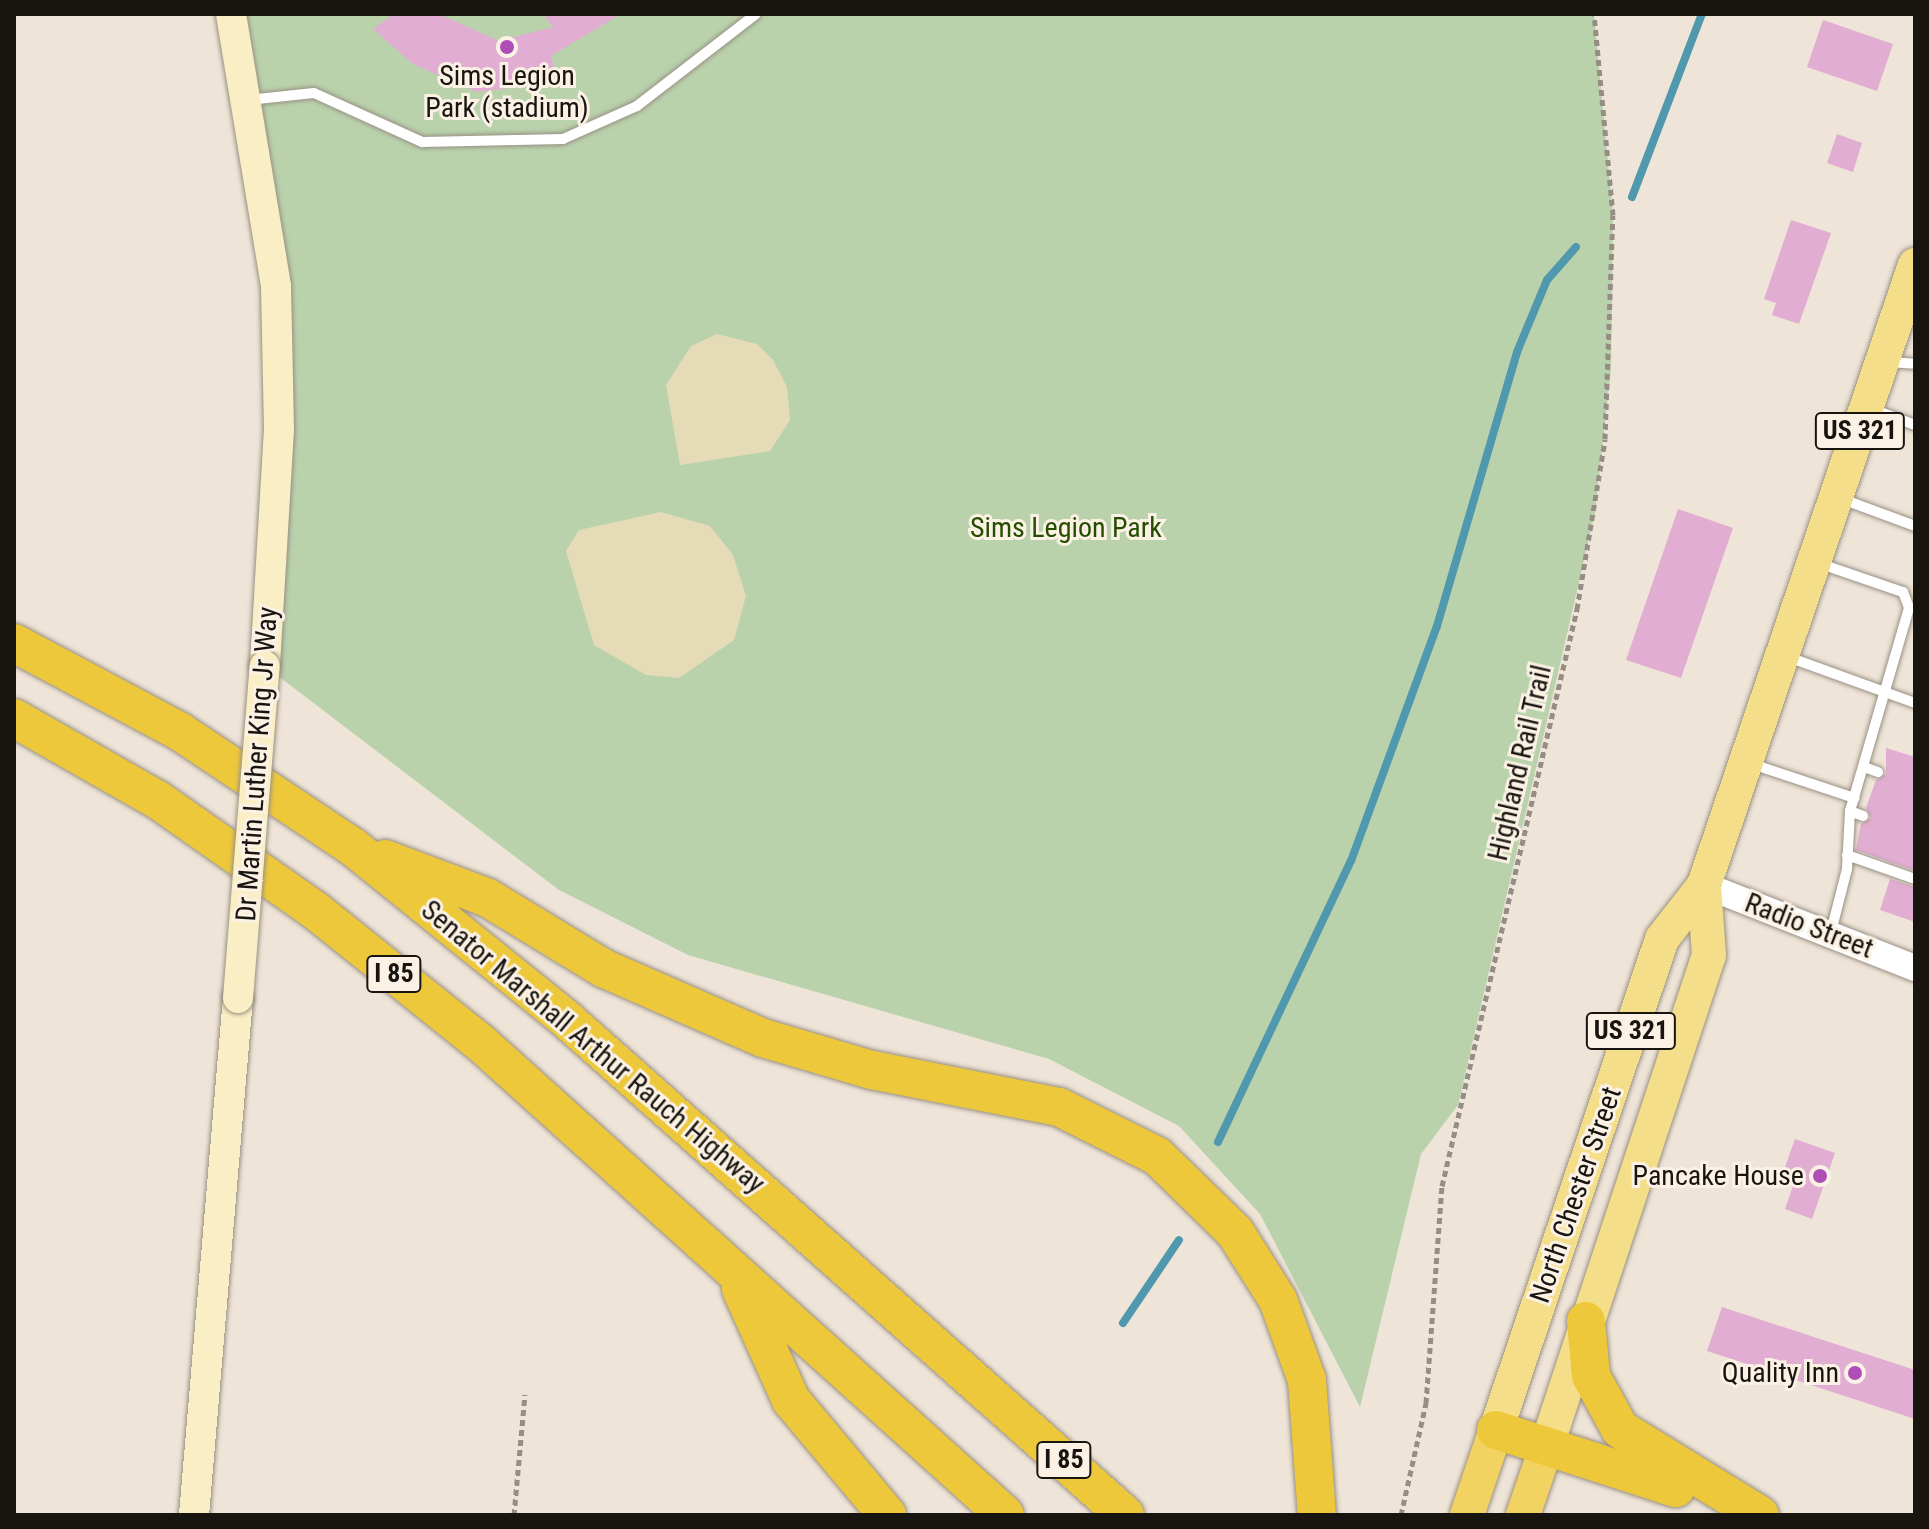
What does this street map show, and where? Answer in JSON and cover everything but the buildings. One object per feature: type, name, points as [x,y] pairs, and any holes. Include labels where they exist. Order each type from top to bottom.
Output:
[{"type":"highway","name":"Senator Marshall Arthur Rauch Highway","points":[[14,643],[179,731],[353,847],[566,1019],[1125,1515]]},
{"type":"highway","name":"I 85","points":[[14,718],[158,800],[316,911],[483,1045],[737,1279],[1005,1515]]},
{"type":"highway","points":[[353,847],[488,898],[615,975],[763,1038],[884,1072],[1059,1107],[1157,1156],[1235,1232],[1278,1300],[1307,1380],[1317,1515]]},
{"type":"highway","points":[[737,1279],[791,1400],[887,1515]]},
{"type":"highway","points":[[1586,1321],[1591,1376],[1620,1429],[1758,1515]]},
{"type":"highway","points":[[1496,1430],[1758,1515]]},
{"type":"highway","name":"North Chester Street","points":[[1467,1515],[1496,1430]]},
{"type":"highway","name":"North Chester Street","points":[[1523,1515],[1547,1445]]},
{"type":"main road","name":"Dr Martin Luther King Jr Way","points":[[194,1515],[265,666],[279,429],[276,286],[231,14]]},
{"type":"main road","name":"North Chester Street","points":[[1496,1430],[1662,939],[1704,885],[1868,408],[1899,363],[1915,265]]},
{"type":"main road","name":"North Chester Street","points":[[1547,1445],[1709,955],[1704,885]]},
{"type":"street","name":"Radio Street","points":[[1704,885],[1915,968]]},
{"type":"lane","points":[[246,100],[314,93],[422,142],[563,139],[637,106],[756,14]]},
{"type":"lane","points":[[1868,408],[1915,425]]},
{"type":"lane","points":[[1837,497],[1915,526]]},
{"type":"lane","points":[[1815,562],[1907,598],[1889,694],[1850,811],[1847,855],[1830,934]]},
{"type":"lane","points":[[1783,655],[1915,703]]},
{"type":"lane","points":[[1746,762],[1854,798]]},
{"type":"lane","points":[[1864,767],[1878,772]]},
{"type":"lane","points":[[1850,811],[1863,816]]},
{"type":"lane","points":[[1847,855],[1915,879]]},
{"type":"path","name":"Highland Rail Trail","points":[[1401,1515],[1426,1403],[1445,1172],[1595,517],[1611,370],[1613,215],[1594,14]]},
{"type":"path","points":[[514,1515],[525,1394]]},
{"type":"green space","name":"Sims Legion Park","points":[[231,14],[1594,14],[1613,215],[1611,370],[1595,513],[1458,1105],[1421,1154],[1360,1407],[1260,1214],[1179,1126],[1049,1059],[688,955],[559,890],[265,666],[279,429]]},
{"type":"sand","points":[[717,334],[757,344],[773,360],[787,387],[790,420],[770,451],[680,465],[666,385],[691,346]]},
{"type":"sand","points":[[661,512],[710,526],[733,555],[746,596],[734,640],[679,678],[646,675],[594,645],[566,551],[579,530]]},
{"type":"waterway","points":[[1632,197],[1702,14]]},
{"type":"waterway","points":[[1218,1142],[1351,861],[1437,626],[1517,352],[1547,280],[1576,247]]},
{"type":"waterway","points":[[1123,1323],[1179,1240]]},
{"type":"place","name":"Sims Legion Park (stadium)","points":[[507,47]]},
{"type":"place","name":"Pancake House","points":[[1820,1176]]},
{"type":"place","name":"Quality Inn","points":[[1855,1373]]}]
